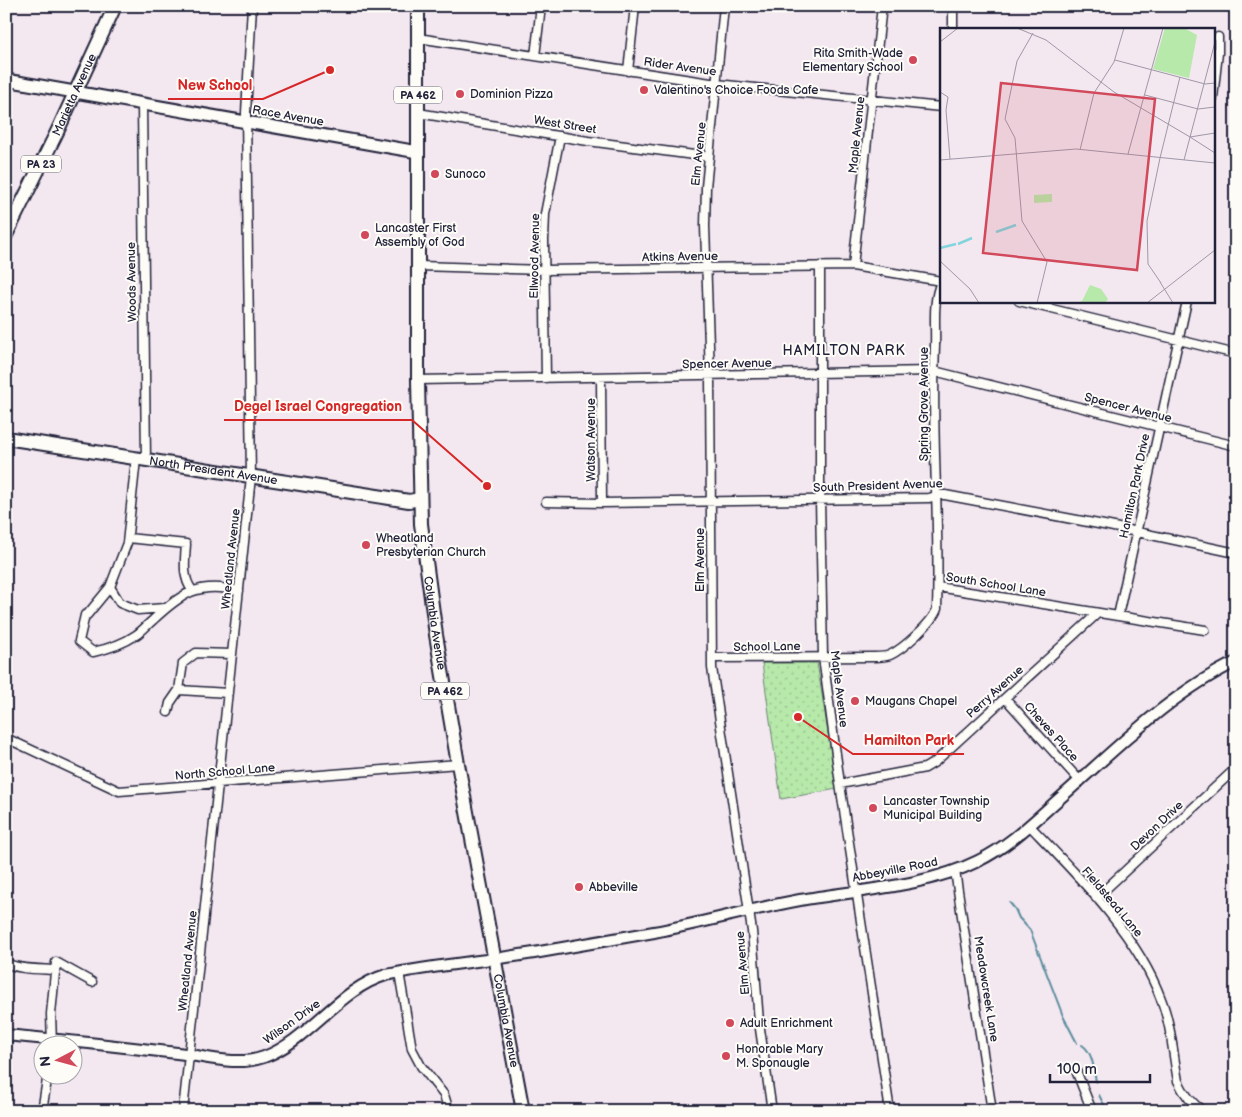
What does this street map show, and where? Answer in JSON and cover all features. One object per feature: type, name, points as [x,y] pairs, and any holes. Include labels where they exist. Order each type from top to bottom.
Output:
[{"type":"main road","name":"Marietta Avenue","points":[[6,235],[76,92],[115,6]]},
{"type":"main road","name":"Columbia Avenue","points":[[418,6],[418,380],[420,499],[425,557],[436,636],[458,764],[523,1111]]},
{"type":"main road","name":"Race Avenue","points":[[6,80],[418,152]]},
{"type":"main road","name":"North President Avenue","points":[[6,438],[409,501],[420,499]]},
{"type":"street","name":"Wheatland Avenue","points":[[183,1111],[251,477],[246,122],[252,6]]},
{"type":"street","points":[[535,56],[541,6]]},
{"type":"street","points":[[628,70],[634,6]]},
{"type":"street","name":"Elm Avenue","points":[[724,6],[706,187],[710,375],[712,658],[749,911],[759,1022],[772,1111]]},
{"type":"street","name":"Maple Avenue","points":[[853,266],[882,6]]},
{"type":"street","points":[[953,10],[953,28]]},
{"type":"street","points":[[1214,89],[1218,37]]},
{"type":"street","name":"Rider Avenue","points":[[418,38],[717,84],[940,107]]},
{"type":"street","name":"Woods Avenue","points":[[142,104],[141,459],[127,544],[110,587],[85,615],[78,642],[93,652],[111,648],[136,636],[167,608]]},
{"type":"street","name":"West Street","points":[[418,113],[709,158]]},
{"type":"street","name":"Ellwood Avenue","points":[[546,378],[546,214],[560,136]]},
{"type":"street","name":"Atkins Avenue","points":[[418,266],[545,270],[853,266],[940,282]]},
{"type":"street","name":"Maple Avenue","points":[[820,266],[822,657],[890,1111]]},
{"type":"street","name":"Spring Grove Avenue","points":[[938,586],[934,371],[935,302],[940,285]]},
{"type":"street","points":[[1023,302],[1236,354]]},
{"type":"street","name":"Hamilton Park Drive","points":[[1118,616],[1187,302]]},
{"type":"street","name":"Spencer Avenue","points":[[418,380],[934,371],[1236,446]]},
{"type":"street","name":"Watson Avenue","points":[[601,377],[602,503]]},
{"type":"street","name":"South President Avenue","points":[[546,502],[602,503],[929,498],[945,495],[1022,508],[1236,553]]},
{"type":"street","points":[[128,538],[186,544],[185,569],[187,583],[192,590]]},
{"type":"street","name":"South School Lane","points":[[822,657],[874,657],[891,654],[924,628],[932,619],[937,609],[938,586],[1205,630]]},
{"type":"street","points":[[110,587],[120,603],[138,610],[167,608],[192,590],[214,587],[239,591]]},
{"type":"street","name":"Perry Avenue","points":[[840,784],[925,768],[935,762],[1098,613]]},
{"type":"street","points":[[168,712],[170,703],[179,690],[183,663],[196,653],[232,654]]},
{"type":"street","name":"School Lane","points":[[712,658],[822,657]]},
{"type":"street","name":"Abbeyville Road","points":[[494,958],[654,932],[798,901],[908,882],[955,870],[992,854],[1030,826],[1114,749],[1164,708],[1195,686],[1236,662]]},
{"type":"street","points":[[179,690],[228,693]]},
{"type":"street","name":"Cheves Place","points":[[1005,698],[1080,781]]},
{"type":"street","name":"North School Lane","points":[[6,738],[119,791],[458,764]]},
{"type":"street","name":"Devon Drive","points":[[1096,898],[1234,770]]},
{"type":"street","name":"Fieldstead Lane","points":[[1030,826],[1096,898],[1131,941],[1155,984],[1165,1010],[1178,1081],[1192,1103],[1204,1111]]},
{"type":"street","name":"Meadowcreek Lane","points":[[955,870],[992,1111]]},
{"type":"street","name":"Wilson Drive","points":[[82,1045],[229,1060],[254,1060],[263,1058],[288,1044],[367,982],[376,978],[399,972],[494,958]]},
{"type":"street","points":[[6,962],[9,965],[18,967],[56,970]]},
{"type":"street","points":[[52,1034],[51,1014],[56,962],[92,982]]},
{"type":"street","points":[[399,972],[412,1049],[421,1066],[444,1095],[450,1111]]},
{"type":"street","name":"Wilson Drive","points":[[6,1034],[32,1039]]},
{"type":"street","points":[[1075,1068],[1092,1111]]},
{"type":"street","points":[[42,1111],[46,1084]]},
{"type":"green space","points":[[762,663],[817,663],[837,789],[781,799]]},
{"type":"waterway","points":[[1010,903],[1019,918],[1030,930],[1063,1016],[1077,1043]]},
{"type":"waterway","points":[[1082,1045],[1091,1057],[1096,1082]]},
{"type":"waterway","points":[[1099,1095],[1107,1111]]},
{"type":"place","name":"Rita Smith-Wade Elementary School","points":[[913,60]]},
{"type":"place","name":"New School","points":[[330,70]]},
{"type":"place","name":"Valentino's Choice Foods Cafe","points":[[644,90]]},
{"type":"place","name":"Dominion Pizza","points":[[460,94]]},
{"type":"place","name":"Sunoco","points":[[435,174]]},
{"type":"place","name":"Lancaster First Assembly of God","points":[[365,235]]},
{"type":"place","name":"Degel Israel Congregation","points":[[487,486]]},
{"type":"place","name":"Wheatland Presbyterian Church","points":[[366,545]]},
{"type":"place","name":"Maugans Chapel","points":[[855,701]]},
{"type":"place","name":"Hamilton Park","points":[[798,717]]},
{"type":"place","name":"Lancaster Township Municipal Building","points":[[873,808]]},
{"type":"place","name":"Abbeville","points":[[579,887]]},
{"type":"place","name":"Adult Enrichment","points":[[730,1023]]},
{"type":"place","name":"Honorable Mary M. Sponaugle","points":[[726,1056]]},
{"type":"district","name":"HAMILTON PARK","points":[[844,350]]}]
